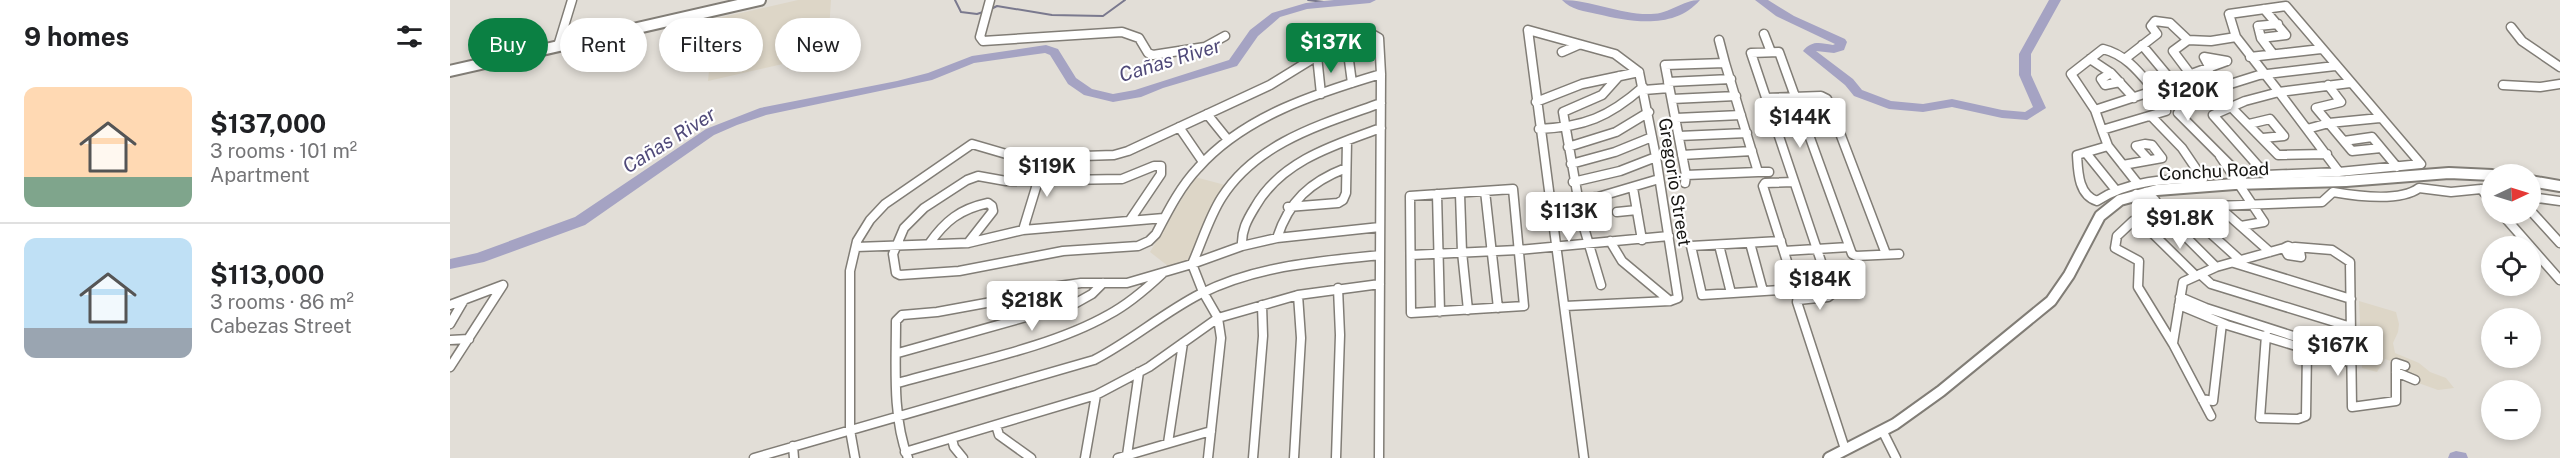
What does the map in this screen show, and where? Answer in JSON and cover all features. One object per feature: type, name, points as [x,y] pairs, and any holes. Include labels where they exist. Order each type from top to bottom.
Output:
[{"type":"main road","points":[[450,71],[760,0]]},
{"type":"main road","name":"Conchu Road","points":[[1829,458],[1883,432],[1941,391],[2051,301],[2069,275],[2100,216],[2121,200],[2140,190],[2449,173],[2481,174]]},
{"type":"main road","points":[[2541,183],[2560,186]]},
{"type":"street","points":[[558,46],[572,0]]},
{"type":"street","points":[[2339,172],[2327,154],[2278,92],[2264,75],[2235,38],[2229,12],[2264,9],[2279,4],[2286,6],[2421,164],[2339,172],[2266,176],[2236,139],[2213,116],[2231,107],[2278,92],[2350,83]]},
{"type":"street","points":[[988,7],[980,37],[983,41],[1122,32],[1136,34],[1145,43],[1148,53],[1153,55],[1206,47],[1225,36]]},
{"type":"street","points":[[2261,38],[2286,35],[2264,9]]},
{"type":"street","points":[[2126,58],[2157,34],[2151,26],[2160,19],[2173,24],[2188,40]]},
{"type":"street","points":[[2273,54],[2261,38],[2258,26],[2278,24]]},
{"type":"street","points":[[2511,27],[2522,42],[2560,67]]},
{"type":"street","points":[[1584,458],[1539,129],[1528,30],[1615,54],[1640,72]]},
{"type":"street","points":[[855,458],[850,430],[850,271],[856,247],[870,220],[885,204],[967,146],[975,144],[1020,158],[1114,155],[1272,84],[1317,56],[1333,42],[1372,34],[1379,38],[1381,74],[1378,458]]},
{"type":"street","points":[[1764,34],[1772,52]]},
{"type":"street","points":[[1346,38],[1352,83]]},
{"type":"street","points":[[2208,91],[2191,75],[2173,51],[2188,40],[2211,41],[2235,38]]},
{"type":"street","points":[[1719,40],[1758,172]]},
{"type":"street","points":[[1562,52],[1578,45]]},
{"type":"street","points":[[2142,45],[2170,80],[2176,81],[2210,68]]},
{"type":"street","points":[[2216,267],[2140,190],[2108,146],[2095,110],[2071,74],[2105,49],[2126,58],[2166,107],[2177,109],[2220,156],[2254,203],[2264,222],[2241,226]]},
{"type":"street","points":[[2250,57],[2321,49]]},
{"type":"street","points":[[1798,300],[1828,297],[1832,294],[1750,53],[1779,52],[1852,254],[1856,256],[1899,254]]},
{"type":"street","points":[[1317,56],[1321,94]]},
{"type":"street","points":[[2090,59],[2111,73],[2134,98]]},
{"type":"street","points":[[1725,63],[1665,66],[1685,179],[1769,172]]},
{"type":"street","points":[[2177,109],[2208,91],[2264,75],[2336,66]]},
{"type":"street","points":[[1536,102],[1582,84],[1640,72]]},
{"type":"street","name":"Gregorio Street","points":[[1640,72],[1649,112],[1669,236],[1674,300]]},
{"type":"street","points":[[2111,73],[2101,80],[2105,85],[2120,82]]},
{"type":"street","points":[[1130,220],[1161,174],[1161,166],[1154,166],[1122,179],[1006,181],[978,176],[967,180],[924,208],[904,228],[893,254],[897,274],[959,271],[1063,251],[1138,246],[1149,241],[1156,234],[1189,179],[1203,162],[1228,140],[1272,114],[1321,94],[1381,74]]},
{"type":"street","points":[[1601,285],[1586,244],[1573,182],[1563,112],[1593,101],[1614,86],[1619,76]]},
{"type":"street","points":[[1539,129],[1565,128],[1595,121],[1617,110],[1644,89],[1731,79]]},
{"type":"street","points":[[2503,85],[2540,87],[2560,84]]},
{"type":"street","points":[[2328,85],[2341,102],[2316,106],[2352,151],[2381,148]]},
{"type":"street","points":[[2095,110],[2152,91]]},
{"type":"street","points":[[1672,99],[1736,96]]},
{"type":"street","points":[[1766,98],[1823,96],[1827,99],[1886,254]]},
{"type":"street","points":[[1208,458],[1221,338],[1218,318],[1203,292],[1192,264],[1222,198],[1234,180],[1271,149],[1297,135],[1381,103]]},
{"type":"street","points":[[2102,130],[2152,117],[2166,107]]},
{"type":"street","points":[[2231,107],[2278,155],[2327,154]]},
{"type":"street","points":[[1568,147],[1616,132],[1649,112]]},
{"type":"street","points":[[1207,114],[1228,140]]},
{"type":"street","points":[[1676,118],[1741,115]]},
{"type":"street","points":[[2108,146],[2077,155],[2082,188],[2091,199],[2097,201],[2115,189],[2140,190],[2203,179],[2189,157],[2152,117]]},
{"type":"street","points":[[2307,129],[2329,123],[2380,118]]},
{"type":"street","points":[[2249,124],[2270,119],[2284,136],[2263,138]]},
{"type":"street","points":[[1179,127],[1203,162]]},
{"type":"street","points":[[1242,246],[1241,236],[1255,203],[1274,181],[1292,166],[1318,152],[1381,128]]},
{"type":"street","points":[[1679,136],[1747,134]]},
{"type":"street","points":[[1571,164],[1615,152],[1652,137]]},
{"type":"street","points":[[2344,141],[2372,137],[2397,167]]},
{"type":"street","points":[[1288,207],[1338,203],[1343,200],[1346,193],[1347,141]]},
{"type":"street","points":[[1682,155],[1752,151]]},
{"type":"street","points":[[2086,153],[2115,189]]},
{"type":"street","points":[[1573,182],[1620,171],[1656,157]]},
{"type":"street","points":[[1023,230],[1046,158]]},
{"type":"street","points":[[2123,165],[2149,160]]},
{"type":"street","points":[[1277,238],[1288,207],[1310,186],[1327,175],[1346,168]]},
{"type":"street","points":[[1577,199],[1598,197],[1659,179]]},
{"type":"street","points":[[1794,182],[1765,183],[1763,186],[1845,449]]},
{"type":"street","points":[[1633,188],[1642,240]]},
{"type":"street","points":[[2351,299],[2237,261],[2188,213],[2189,207],[2322,202],[2333,192],[2362,197],[2412,193],[2420,188],[2451,192],[2481,189]]},
{"type":"street","points":[[1513,189],[1524,306],[1411,313],[1410,196],[1485,191],[1513,189]]},
{"type":"street","points":[[1485,191],[1498,308]]},
{"type":"street","points":[[1437,194],[1440,312]]},
{"type":"street","points":[[1460,194],[1461,252],[1468,310]]},
{"type":"street","points":[[2541,199],[2560,201]]},
{"type":"street","points":[[2550,200],[2560,210]]},
{"type":"street","points":[[929,244],[946,221],[962,209],[988,203],[993,206],[993,211],[968,243]]},
{"type":"street","points":[[2218,206],[2270,252]]},
{"type":"street","points":[[1617,212],[1637,210]]},
{"type":"street","points":[[856,247],[968,243],[1023,230],[1164,218]]},
{"type":"street","points":[[2211,417],[2173,344],[2138,287],[2139,261],[2115,248],[2117,236],[2133,221],[2141,222],[2198,275],[2211,284],[2351,327]]},
{"type":"street","points":[[2541,222],[2560,243]]},
{"type":"street","points":[[2511,224],[2522,236]]},
{"type":"street","points":[[1380,227],[1277,238],[1242,246],[1192,264],[1127,283],[1081,283],[1023,291],[997,301],[937,312],[902,315],[896,321],[898,383],[900,417],[907,455],[1096,395],[1139,372],[1218,318],[1298,295],[1380,284]]},
{"type":"street","points":[[1411,255],[1518,250],[1669,236]]},
{"type":"street","points":[[1781,241],[1691,246],[1702,295],[1796,289]]},
{"type":"street","points":[[1610,242],[1622,261],[1674,300]]},
{"type":"street","points":[[1750,243],[1763,291]]},
{"type":"street","points":[[1719,244],[1731,293]]},
{"type":"street","points":[[2173,344],[2182,282],[2216,267],[2288,246],[2334,249],[2343,253],[2350,262],[2352,407],[2396,401],[2397,363],[2405,366]]},
{"type":"street","points":[[1784,251],[1849,247]]},
{"type":"street","points":[[754,458],[1094,360],[1129,341],[1178,306],[1203,292],[1242,277],[1298,263],[1380,255]]},
{"type":"street","points":[[2541,258],[2560,280]]},
{"type":"street","points":[[898,383],[1062,337],[1094,324],[1143,294],[1163,272]]},
{"type":"street","points":[[898,353],[1076,303],[1092,294],[1103,283]]},
{"type":"street","points":[[450,305],[503,285],[451,365]]},
{"type":"street","points":[[1336,458],[1340,335],[1338,288]]},
{"type":"street","points":[[1294,458],[1301,338],[1298,295]]},
{"type":"street","points":[[450,324],[464,300]]},
{"type":"street","points":[[1565,306],[1674,300]]},
{"type":"street","points":[[2180,301],[2222,323],[2266,335],[2307,350],[2352,359]]},
{"type":"street","points":[[2180,301],[2352,359]]},
{"type":"street","points":[[1253,458],[1263,336],[1262,305]]},
{"type":"street","points":[[2202,399],[2213,401],[2222,323]]},
{"type":"street","points":[[2266,335],[2260,418],[2298,419],[2306,416],[2307,350]]},
{"type":"street","points":[[450,340],[469,339]]},
{"type":"street","points":[[1168,443],[1183,343]]},
{"type":"street","points":[[1139,372],[1123,457],[1211,431]]},
{"type":"street","points":[[2396,372],[2415,380]]},
{"type":"street","points":[[1085,458],[1096,395]]},
{"type":"street","points":[[996,425],[999,435],[1030,458]]},
{"type":"street","points":[[1883,432],[1896,458]]},
{"type":"street","points":[[952,439],[954,447],[963,458]]},
{"type":"street","points":[[793,446],[794,458]]},
{"type":"shaded area","points":[[798,0],[831,0],[830,18],[775,18],[775,66],[763,68],[763,18],[718,18]]},
{"type":"shaded area","points":[[709,72],[748,72],[708,81]]},
{"type":"shaded area","points":[[1195,177],[1225,185],[1189,261],[1168,266],[1150,252]]},
{"type":"shaded area","points":[[2359,301],[2396,312],[2399,324],[2393,343],[2395,353],[2446,378],[2454,388],[2438,390],[2396,375],[2396,363],[2385,359],[2377,372],[2362,368]]},
{"type":"waterway","points":[[955,0],[961,12],[977,14],[983,12]]},
{"type":"waterway","points":[[991,9],[997,6],[1052,15],[1103,16],[1125,0]]},
{"type":"waterway","name":"Cañas River","points":[[1308,0],[1339,4]]},
{"type":"waterway","name":"Cañas River","points":[[450,264],[479,258],[580,221],[710,132],[764,111],[897,85],[932,76],[972,60],[1046,49],[1054,52],[1072,81],[1088,92],[1113,98],[1137,94],[1159,85],[1233,63],[1254,33],[1276,15],[1306,6],[1370,0]]},
{"type":"waterway","name":"Cañas River","points":[[1568,0],[1575,5],[1637,18],[1668,15],[1682,10],[1694,0]]},
{"type":"waterway","name":"Cañas River","points":[[1761,0],[1790,19],[1841,42],[1840,47],[1834,49],[1814,46],[1809,51],[1849,82],[1858,93],[1889,105],[1923,108],[1952,103],[2002,114],[2027,116],[2040,108],[2025,75],[2025,54],[2055,0]]}]
